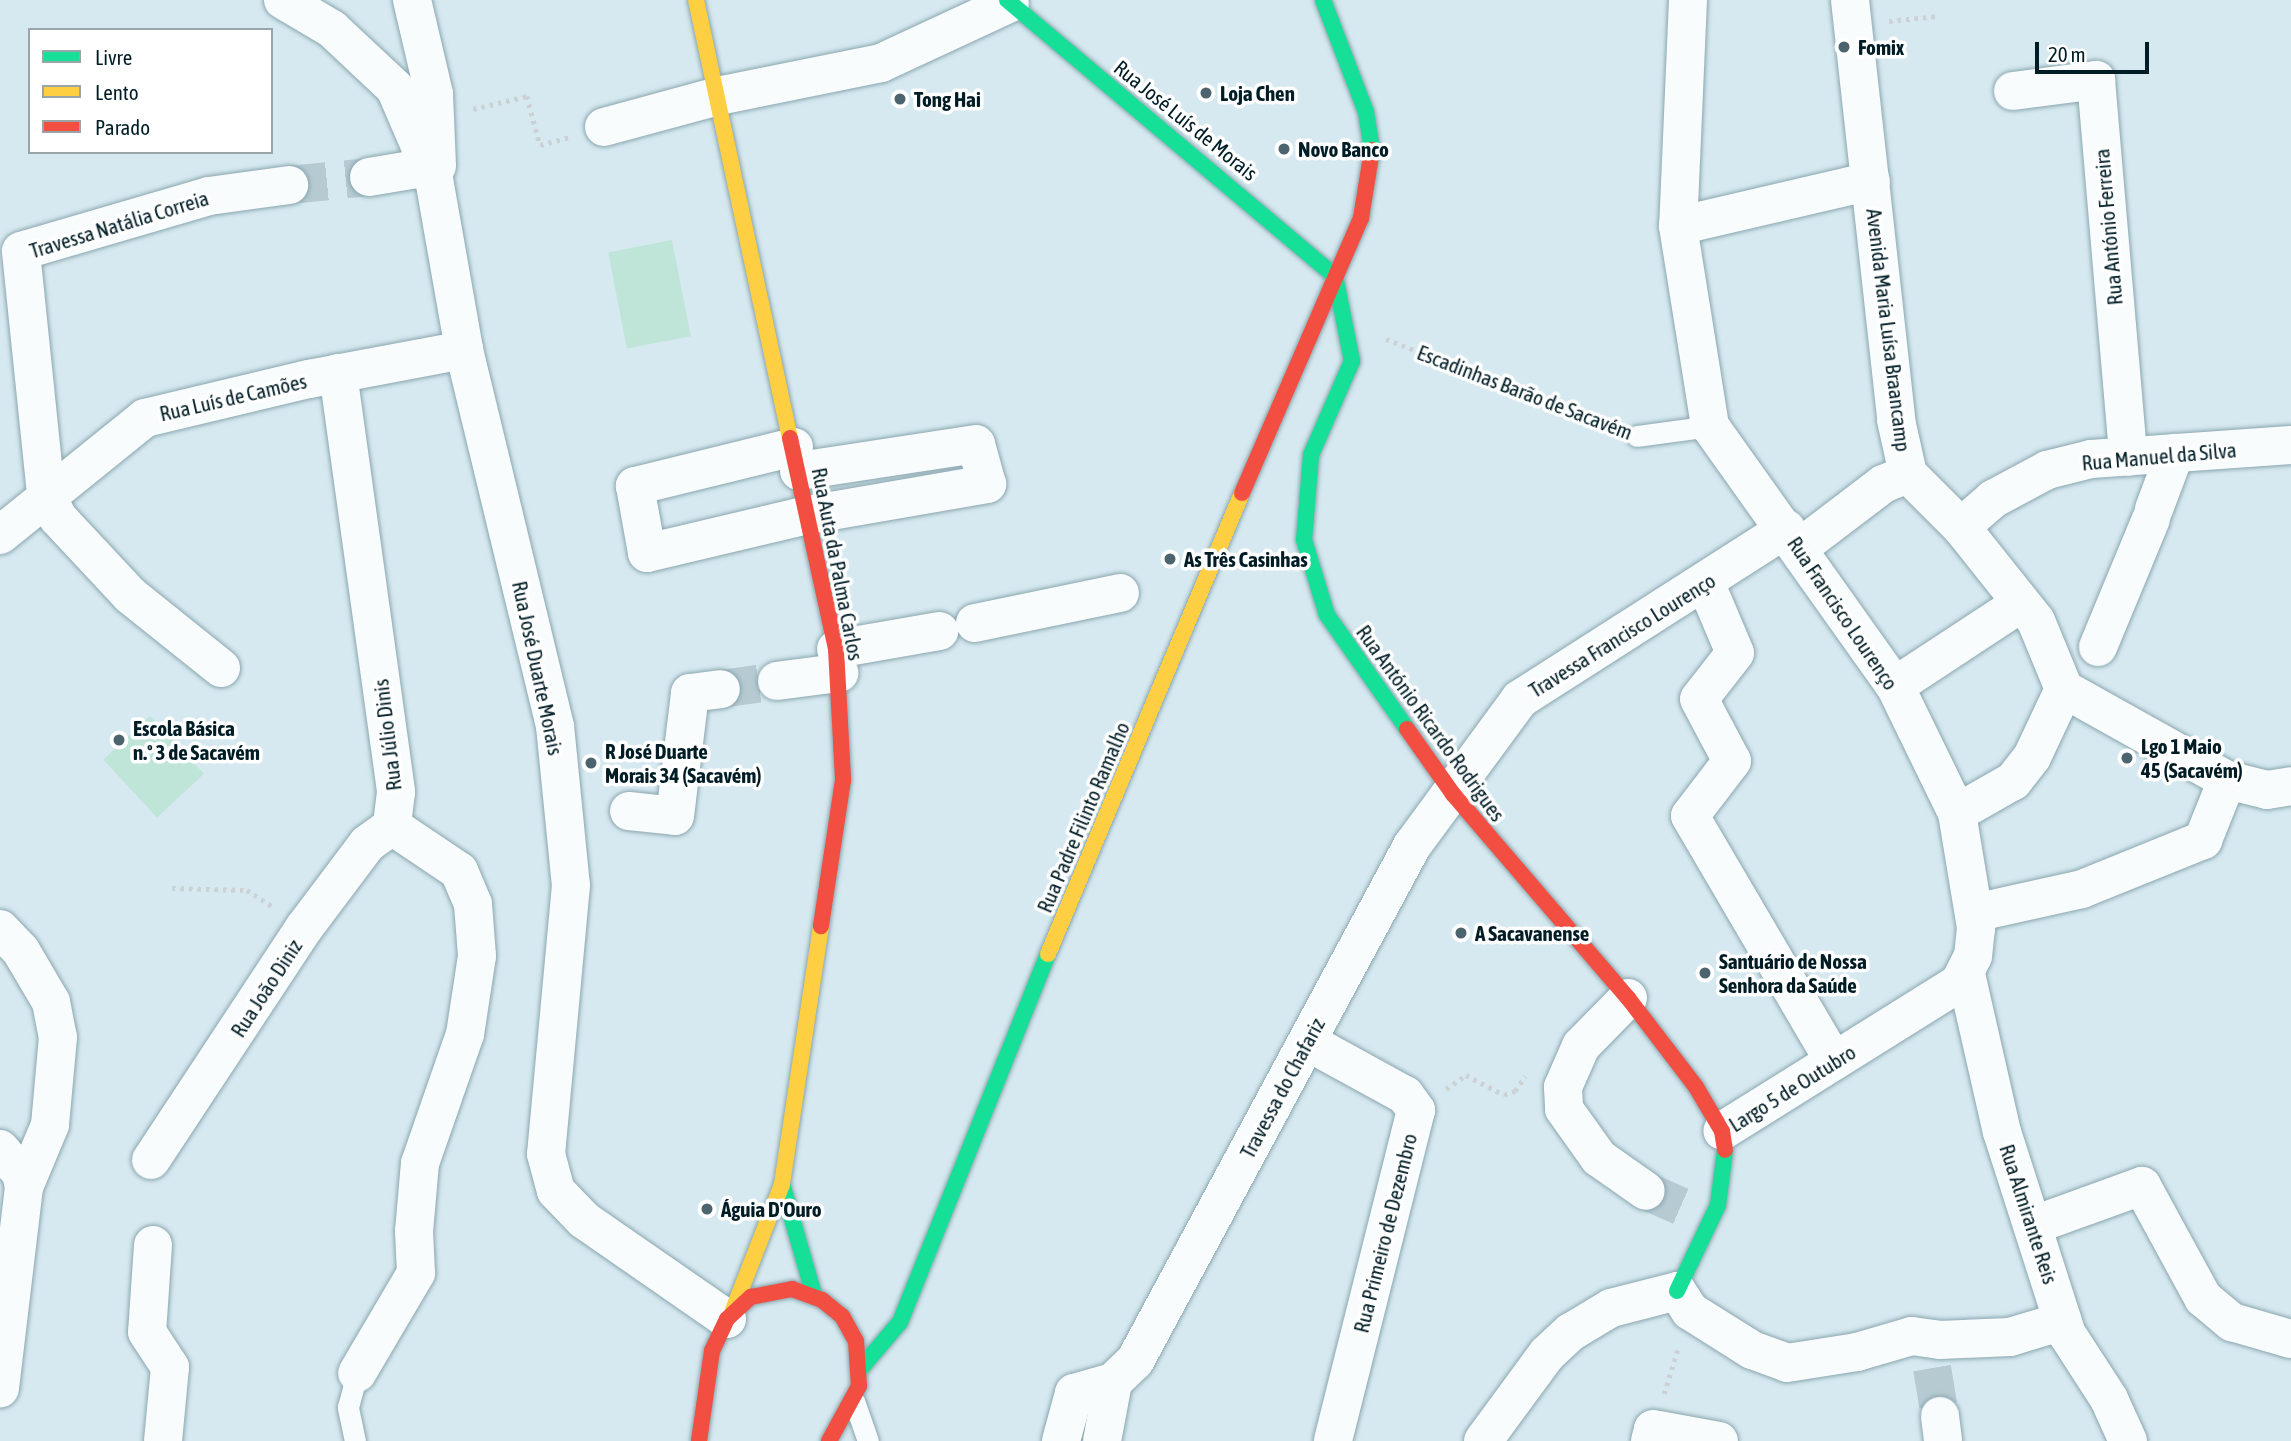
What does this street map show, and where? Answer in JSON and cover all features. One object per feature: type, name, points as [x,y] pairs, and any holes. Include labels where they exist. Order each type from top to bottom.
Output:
[{"type":"street","name":"Rua José Duarte Morais","points":[[283,0],[332,29],[395,88],[432,173],[464,350],[555,726],[570,857],[546,1154],[556,1191],[584,1220],[730,1315]]},
{"type":"street","points":[[369,177],[432,173],[439,159],[436,118],[412,0]]},
{"type":"street","name":"Rua Auta da Palma Carlos","points":[[696,0],[838,661],[844,780],[782,1184],[730,1315],[712,1351],[699,1441]]},
{"type":"street","name":"Rua Padre Filinto Ramalho","points":[[861,1368],[900,1322],[957,1172],[1361,218],[1373,157],[1366,112],[1324,0]]},
{"type":"street","points":[[1688,0],[1678,226],[1710,426]]},
{"type":"street","points":[[604,127],[718,96],[881,63],[1008,1]]},
{"type":"street","name":"Rua José Luís de Morais","points":[[1008,1],[1335,276]]},
{"type":"street","name":"Avenida Maria Luísa Braancamp","points":[[1852,13],[1896,420],[1908,474],[1961,527],[2036,621],[2070,693]]},
{"type":"street","name":"Rua António Ferreira","points":[[2013,91],[2095,80],[2128,457]]},
{"type":"street","points":[[1678,226],[1871,181]]},
{"type":"street","name":"Travessa Natália Correia","points":[[46,494],[21,251],[209,196],[289,185]]},
{"type":"street","name":"Rua António Ricardo Rodrigues","points":[[1335,276],[1352,360],[1311,454],[1304,540],[1326,615],[1453,794],[1628,998],[1696,1087],[1722,1131]]},
{"type":"street","name":"Rua Luís de Camões","points":[[0,535],[46,494],[145,418],[338,373],[464,350]]},
{"type":"street","name":"Rua Júlio Dinis","points":[[338,373],[396,792],[392,826]]},
{"type":"street","name":"Rua Francisco Lourenço","points":[[1710,426],[1793,538],[1895,686],[1957,813],[1974,913],[1973,956],[1966,974]]},
{"type":"street","name":"Rua Manuel da Silva","points":[[1961,527],[1993,499],[2047,470],[2091,459],[2175,453],[2289,438]]},
{"type":"street","points":[[976,444],[987,484],[808,515],[647,553],[635,486],[796,459],[976,444]]},
{"type":"street","points":[[1957,813],[2013,781],[2032,757],[2097,649],[2175,453]]},
{"type":"street","name":"Travessa Francisco Lourenço","points":[[1453,794],[1520,699],[1705,582],[1793,538],[1884,484],[1908,474]]},
{"type":"street","points":[[46,494],[58,518],[130,595],[221,668]]},
{"type":"street","points":[[1705,582],[1735,653],[1699,699],[1732,761],[1690,816],[1834,1061]]},
{"type":"street","points":[[777,681],[957,627],[1119,593]]},
{"type":"street","points":[[1895,686],[2020,604]]},
{"type":"street","points":[[629,811],[675,816],[690,693],[721,689]]},
{"type":"street","points":[[2070,693],[2227,780],[2267,790],[2291,786]]},
{"type":"street","points":[[1974,913],[2081,889],[2203,840],[2227,780]]},
{"type":"street","name":"Travessa do Chafariz","points":[[1113,1382],[1135,1360],[1412,846],[1453,794]]},
{"type":"street","points":[[357,1373],[416,1272],[414,1231],[420,1163],[465,1034],[477,956],[473,904],[459,871],[392,826]]},
{"type":"street","name":"Rua João Diniz","points":[[152,1160],[304,928],[367,844],[392,826]]},
{"type":"street","points":[[0,929],[20,951],[51,1002],[58,1037],[50,1125],[24,1187],[0,1389]]},
{"type":"street","name":"Largo 5 de Outubro","points":[[1683,1301],[1700,1213],[1718,1205],[1726,1156],[1722,1131],[1959,983],[1966,974]]},
{"type":"street","name":"Rua Almirante Reis","points":[[1966,974],[2002,1132],[2063,1321],[2109,1399],[2128,1441]]},
{"type":"street","points":[[1628,998],[1581,1046],[1563,1087],[1564,1108],[1599,1158],[1646,1191]]},
{"type":"street","name":"Rua Primeiro de Dezembro","points":[[1308,1042],[1405,1095],[1416,1110],[1333,1441]]},
{"type":"street","points":[[0,1149],[21,1173],[24,1187]]},
{"type":"street","name":"Rua Auta da Palma Carlos","points":[[782,1184],[814,1296]]},
{"type":"street","points":[[2034,1225],[2142,1186],[2193,1286],[2212,1306],[2252,1331],[2291,1339]]},
{"type":"street","points":[[153,1245],[147,1332],[170,1367],[163,1441]]},
{"type":"street","points":[[730,1315],[751,1297],[779,1289],[814,1296],[842,1316],[856,1341],[861,1368],[854,1401],[829,1441]]},
{"type":"street","points":[[1483,1441],[1548,1354],[1571,1332],[1611,1308],[1683,1301],[1752,1350],[1787,1363],[1829,1357],[1912,1336],[1930,1354],[2010,1337],[2063,1321]]},
{"type":"street","points":[[1061,1441],[1074,1393],[1113,1382],[1102,1441]]},
{"type":"street","points":[[1651,1435],[1719,1441]]},
{"type":"lane","name":"Escadinhas Barão de Sacavém","points":[[1637,436],[1710,426]]},
{"type":"lane","points":[[355,1441],[348,1407],[357,1373]]},
{"type":"lane","points":[[854,1401],[868,1441]]},
{"type":"path","points":[[1852,13],[1938,16]]},
{"type":"path","points":[[436,118],[527,96],[540,145],[604,127]]},
{"type":"path","name":"Escadinhas Barão de Sacavém","points":[[1344,321],[1637,436]]},
{"type":"path","points":[[172,888],[247,890],[304,928]]},
{"type":"path","points":[[1416,1110],[1466,1075],[1504,1095],[1515,1091],[1533,1063]]},
{"type":"path","points":[[1651,1435],[1683,1301]]},
{"type":"green space","points":[[672,240],[691,336],[627,349],[608,252]]},
{"type":"green space","points":[[150,716],[204,774],[157,817],[103,760]]},
{"type":"tunnel","points":[[289,185],[369,177]]},
{"type":"tunnel","points":[[721,689],[777,681]]},
{"type":"tunnel","points":[[1646,1191],[1689,1210]]},
{"type":"tunnel","points":[[1932,1368],[1940,1416]]},
{"type":"traffic: fast","points":[[1007,0],[1335,276]]},
{"type":"traffic: fast","points":[[1323,0],[1366,112],[1372,150]]},
{"type":"traffic: fast","points":[[1335,276],[1352,361],[1311,455],[1304,540],[1327,615],[1407,729]]},
{"type":"traffic: fast","points":[[861,1368],[900,1322],[1048,954]]},
{"type":"traffic: fast","points":[[1677,1291],[1718,1205],[1725,1150]]},
{"type":"traffic: fast","points":[[782,1184],[814,1295]]},
{"type":"traffic: slow","points":[[696,0],[790,438]]},
{"type":"traffic: slow","points":[[1048,954],[1242,493]]},
{"type":"traffic: slow","points":[[733,1310],[782,1184],[821,926]]},
{"type":"traffic: jam","points":[[1242,493],[1361,218],[1372,150]]},
{"type":"traffic: jam","points":[[790,438],[836,649],[843,780],[821,926]]},
{"type":"traffic: jam","points":[[1407,729],[1453,794],[1628,998],[1696,1087],[1722,1131],[1725,1150]]},
{"type":"traffic: jam","points":[[699,1441],[712,1351],[727,1319],[751,1297],[792,1289],[822,1300],[842,1316],[856,1341],[859,1386],[829,1441]]},
{"type":"place","name":"Fomix","points":[[1844,47]]},
{"type":"place","name":"Loja Chen","points":[[1206,93]]},
{"type":"place","name":"Tong Hai","points":[[900,99]]},
{"type":"place","name":"Novo Banco","points":[[1284,149]]},
{"type":"place","name":"As Três Casinhas","points":[[1170,559]]},
{"type":"place","name":"Escola Básica n.º 3 de Sacavém","points":[[119,740]]},
{"type":"place","name":"Lgo 1 Maio 45 (Sacavém)","points":[[2127,758]]},
{"type":"place","name":"R José Duarte Morais 34 (Sacavém)","points":[[591,763]]},
{"type":"place","name":"A Sacavanense","points":[[1461,933]]},
{"type":"place","name":"Santuário de Nossa Senhora da Saúde","points":[[1705,973]]},
{"type":"place","name":"Águia D'Ouro","points":[[707,1209]]}]
